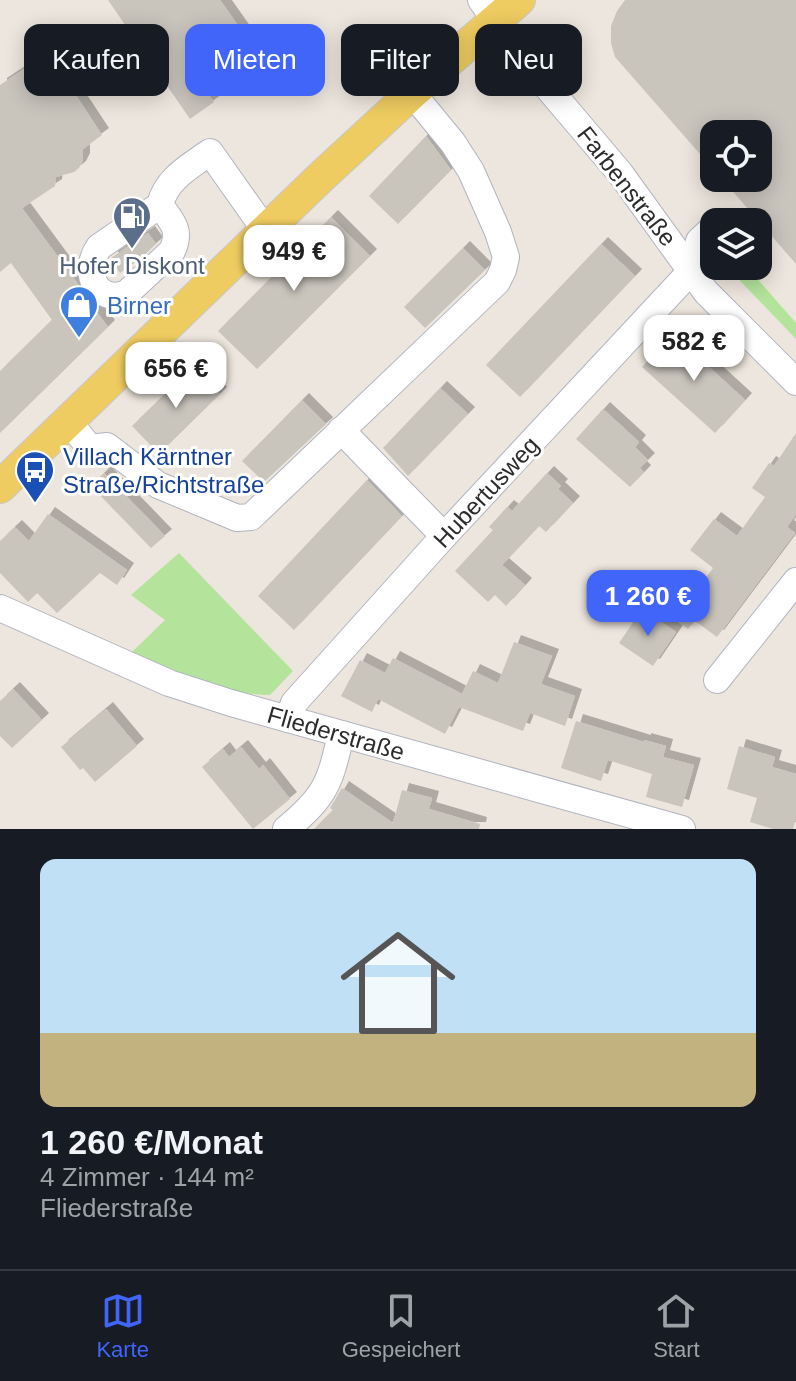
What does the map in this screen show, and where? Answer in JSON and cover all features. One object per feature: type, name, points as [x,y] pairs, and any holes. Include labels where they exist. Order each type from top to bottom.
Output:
[{"type":"main road","points":[[459,46],[498,7]]},
{"type":"main road","points":[[0,487],[265,230],[409,96]]},
{"type":"street","name":"Farbenstraße","points":[[498,7],[520,55],[620,173],[706,292],[796,382]]},
{"type":"street","points":[[68,421],[90,448],[107,446],[158,485],[237,518],[251,517],[497,282],[503,270],[506,257],[498,232],[471,171],[453,143],[414,96]]},
{"type":"street","points":[[160,205],[163,194],[178,174],[210,152],[265,230]]},
{"type":"street","points":[[691,271],[700,240]]},
{"type":"street","name":"Hubertusweg","points":[[288,719],[294,703],[444,536],[691,271]]},
{"type":"street","points":[[341,430],[444,536]]},
{"type":"street","points":[[717,680],[796,581]]},
{"type":"street","name":"Fliederstraße","points":[[0,608],[169,683],[341,734],[600,819],[682,829]]},
{"type":"street","points":[[286,829],[322,794],[333,771],[341,734]]},
{"type":"green space","points":[[739,280],[758,280],[796,323],[796,339]]},
{"type":"green space","points":[[179,553],[293,671],[270,695],[217,686],[132,652],[165,620],[131,595]]},
{"type":"building","points":[[108,0],[220,0],[237,24],[185,24],[185,96],[210,96],[214,102],[190,119],[169,89],[169,24],[124,24]]},
{"type":"building","points":[[625,0],[796,0],[796,264],[772,236],[772,208],[747,208],[733,192],[772,192],[772,120],[700,120],[700,154],[615,57],[611,26]]},
{"type":"building","points":[[24,69],[24,96],[76,96],[102,135],[83,149],[79,168],[56,177],[55,186],[22,208],[108,327],[0,433],[0,371],[52,320],[11,263],[0,272],[0,85]]},
{"type":"building","points":[[426,136],[451,170],[398,224],[369,196]]},
{"type":"building","points":[[331,217],[370,256],[257,369],[218,331]]},
{"type":"building","name":"Hofer Diskont","points":[[148,233],[156,244],[120,273],[111,258]]},
{"type":"building","points":[[601,244],[635,276],[520,397],[486,365]]},
{"type":"building","points":[[463,248],[485,270],[425,328],[404,307]]},
{"type":"building","points":[[673,334],[745,400],[715,433],[642,367]]},
{"type":"building","points":[[193,367],[220,394],[159,454],[132,426]]},
{"type":"building","points":[[440,388],[468,414],[408,476],[383,448]]},
{"type":"building","points":[[302,400],[326,424],[264,482],[242,461]]},
{"type":"building","points":[[603,409],[639,442],[635,447],[648,460],[640,468],[644,472],[630,487],[576,439]]},
{"type":"building","points":[[796,433],[796,514],[787,527],[795,533],[717,637],[695,621],[688,629],[669,615],[683,597],[689,601],[713,568],[690,550],[714,519],[737,536],[765,497],[752,488],[769,463],[774,466]]},
{"type":"building","points":[[104,473],[165,536],[151,548],[91,486]]},
{"type":"building","points":[[547,473],[573,503],[546,532],[539,526],[502,565],[525,585],[506,606],[495,595],[488,602],[455,571],[493,530],[489,527],[507,507],[512,511]]},
{"type":"building","points":[[367,480],[402,516],[294,630],[258,596]]},
{"type":"building","points":[[48,514],[127,570],[117,585],[100,573],[57,613],[37,593],[28,602],[0,573],[0,541],[15,527],[29,541]]},
{"type":"building","points":[[642,609],[676,632],[653,666],[619,643]]},
{"type":"building","points":[[514,642],[552,656],[541,684],[575,696],[565,726],[530,713],[523,731],[459,707],[445,734],[378,699],[372,712],[341,696],[360,660],[385,673],[393,658],[462,694],[473,671],[498,683]]},
{"type":"building","points":[[13,689],[42,720],[12,748],[0,736],[0,701]]},
{"type":"building","points":[[106,709],[137,746],[95,782],[61,747]]},
{"type":"building","points":[[576,721],[666,746],[663,757],[694,765],[682,807],[646,797],[652,774],[608,760],[601,781],[561,768]]},
{"type":"building","points":[[739,746],[775,757],[772,767],[796,774],[793,829],[773,829],[750,822],[757,798],[727,789]]},
{"type":"building","points":[[241,747],[259,769],[263,765],[290,799],[253,829],[202,767],[223,749],[229,757]]},
{"type":"building","points":[[342,788],[393,823],[402,790],[432,798],[429,809],[480,824],[479,829],[314,829],[333,810],[330,808]]},
{"type":"place","name":"Hofer Diskont","points":[[132,250]]},
{"type":"place","name":"Birner","points":[[79,339]]},
{"type":"place","name":"Villach Kärntner Straße/Richtstraße","points":[[35,504]]}]
